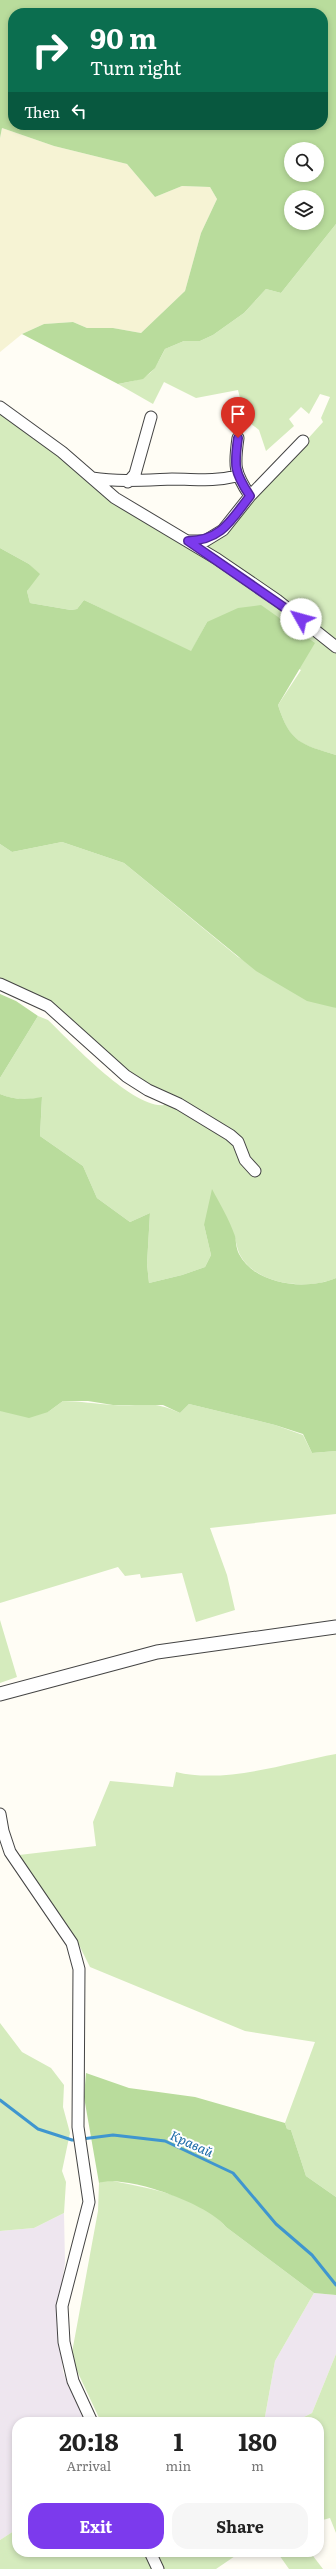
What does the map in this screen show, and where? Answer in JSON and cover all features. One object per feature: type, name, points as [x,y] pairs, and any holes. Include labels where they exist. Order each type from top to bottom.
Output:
[{"type":"street","points":[[0,407],[40,435],[116,498],[188,541],[278,600],[336,646]]},
{"type":"street","points":[[128,482],[135,474],[151,417]]},
{"type":"street","points":[[238,438],[234,465],[237,476],[250,496]]},
{"type":"street","points":[[188,541],[205,541],[223,530],[250,496],[303,441]]},
{"type":"street","points":[[91,478],[128,482],[173,479],[214,481],[237,476]]},
{"type":"street","points":[[0,984],[48,1006],[126,1076],[148,1090],[179,1104],[230,1135],[238,1142],[245,1160],[255,1171]]},
{"type":"street","points":[[0,1694],[157,1652],[336,1627]]},
{"type":"street","points":[[0,1814],[2,1831],[10,1852],[72,1943],[79,1969],[78,2127],[89,2202],[62,2306],[64,2342],[73,2381],[90,2417]]},
{"type":"street","points":[[152,2557],[158,2569]]},
{"type":"shaded area","points":[[2,128],[54,146],[127,164],[155,197],[182,186],[210,187],[217,199],[201,233],[185,291],[141,333],[113,328],[87,328],[73,322],[44,324],[22,334],[0,352],[0,138]]},
{"type":"shaded area","points":[[64,2213],[65,2263],[57,2315],[63,2372],[83,2417],[12,2417],[12,2532],[0,2540],[0,2231],[34,2228]]},
{"type":"shaded area","points":[[314,2293],[336,2295],[336,2354],[312,2413],[304,2417],[265,2417],[275,2361]]},
{"type":"green space","points":[[0,0],[336,0],[336,224],[281,293],[266,289],[244,313],[213,335],[200,341],[184,341],[165,349],[155,368],[143,379],[118,384],[22,334],[44,324],[73,322],[87,328],[113,328],[141,333],[185,291],[201,233],[217,199],[210,187],[182,186],[155,197],[127,164],[54,146],[2,128],[0,138]]},
{"type":"green space","points":[[336,224],[336,755],[313,748],[298,740],[292,735],[282,718],[278,705],[301,670],[207,622],[191,652],[84,600],[77,609],[71,610],[30,603],[27,591],[36,571],[29,564],[0,548],[0,407],[102,489],[294,610],[292,604],[201,543],[222,534],[323,422],[321,418],[330,397],[320,394],[309,414],[301,407],[289,419],[294,426],[266,451],[259,430],[245,419],[238,390],[196,398],[164,382],[153,404],[118,384],[143,378],[148,375],[156,365],[165,349],[184,341],[200,341],[213,335],[244,313],[266,289],[281,293]]},
{"type":"green space","points":[[0,548],[29,564],[40,574],[27,591],[30,603],[71,610],[77,609],[84,600],[191,651],[207,622],[238,608],[261,605],[315,643],[278,705],[292,735],[305,744],[336,755],[336,1008],[307,1001],[256,971],[124,863],[62,842],[12,852],[0,844]]},
{"type":"green space","points":[[62,842],[124,863],[238,957],[336,1008],[336,1278],[311,1284],[297,1284],[269,1278],[256,1272],[246,1264],[239,1253],[234,1235],[204,1225],[211,1255],[205,1267],[182,1275],[149,1283],[147,1264],[150,1213],[130,1222],[97,1198],[83,1166],[40,1136],[42,1098],[21,1099],[0,1094],[0,1078],[38,1016],[48,1020],[86,1057],[119,1085],[136,1096],[151,1103],[164,1105],[163,1102],[123,1081],[46,1011],[18,998],[0,985],[0,844],[12,852]]},
{"type":"green space","points":[[0,994],[16,1001],[38,1016],[0,1078]]},
{"type":"green space","points":[[0,1094],[21,1099],[42,1097],[40,1136],[83,1166],[97,1198],[130,1222],[150,1213],[147,1264],[149,1283],[182,1275],[205,1267],[211,1255],[204,1225],[212,1189],[233,1230],[239,1254],[257,1273],[269,1279],[296,1284],[324,1282],[336,1278],[336,1451],[312,1453],[303,1434],[275,1425],[189,1404],[180,1413],[163,1405],[113,1405],[88,1401],[63,1401],[48,1412],[29,1418],[0,1411]]},
{"type":"green space","points":[[63,1401],[113,1405],[146,1404],[161,1406],[180,1413],[189,1404],[275,1425],[303,1435],[312,1453],[336,1451],[336,1514],[210,1528],[227,1575],[235,1610],[196,1622],[182,1573],[141,1578],[140,1574],[125,1576],[118,1567],[0,1603],[0,1411],[48,1412]]},
{"type":"green space","points":[[0,1620],[17,1677],[0,1683]]},
{"type":"green space","points":[[336,1754],[336,2197],[306,2176],[291,2130],[287,2129],[285,2123],[315,2042],[245,2031],[90,1967],[76,1939],[19,1855],[96,1846],[93,1822],[110,1781],[173,1787],[176,1772],[215,1776],[235,1774],[277,1767]]},
{"type":"green space","points":[[0,2023],[22,2052],[51,2068],[64,2085],[63,2107],[70,2133],[62,2171],[66,2182],[64,2213],[34,2228],[0,2231]]},
{"type":"green space","points":[[86,2073],[129,2088],[195,2097],[285,2123],[287,2129],[291,2130],[306,2176],[336,2197],[336,2295],[314,2293],[226,2227],[217,2218],[203,2209],[166,2193],[146,2187],[111,2181],[99,2183],[84,2097]]},
{"type":"green space","points":[[107,2180],[171,2194],[188,2200],[216,2216],[226,2227],[314,2293],[275,2361],[265,2417],[99,2417],[71,2358],[98,2211],[99,2183]]},
{"type":"green space","points":[[336,2354],[336,2533],[330,2518],[324,2520],[324,2417],[304,2417],[312,2413]]},
{"type":"green space","points":[[12,2532],[12,2557],[147,2557],[153,2569],[0,2569],[0,2540]]},
{"type":"green space","points":[[157,2557],[234,2557],[216,2569],[163,2569]]},
{"type":"green space","points":[[281,2557],[314,2557],[323,2569],[289,2569]]},
{"type":"waterway","name":"Кравай","points":[[0,2100],[38,2129],[72,2140],[77,2140]]},
{"type":"waterway","name":"Кравай","points":[[82,2139],[113,2135],[165,2141],[233,2173],[276,2224],[312,2255],[336,2285]]},
{"type":"route","points":[[238,438],[234,465],[237,476],[250,496],[223,530],[205,541],[188,541],[218,559],[278,600],[301,619]]}]
